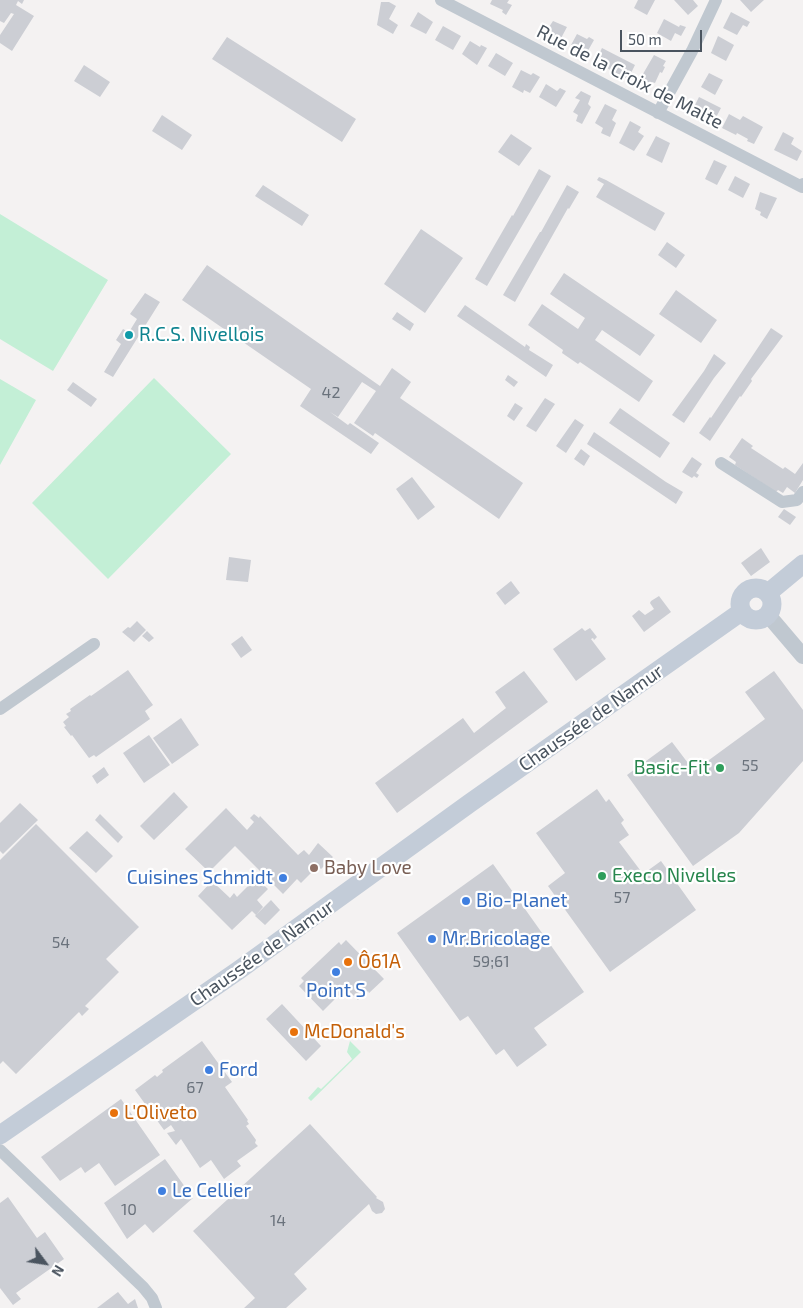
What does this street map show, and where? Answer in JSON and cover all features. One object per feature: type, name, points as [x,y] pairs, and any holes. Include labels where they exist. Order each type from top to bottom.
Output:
[{"type":"main road","points":[[768,593],[803,564]]},
{"type":"main road","points":[[752,588],[761,589],[768,593],[772,600],[772,608],[768,615],[761,620],[746,618],[741,612],[739,605],[745,592],[752,588]]},
{"type":"main road","name":"Chaussée de Namur","points":[[0,1135],[239,970],[478,797],[741,612]]},
{"type":"street","name":"Rue de la Croix de Malte","points":[[441,0],[802,186]]},
{"type":"street","points":[[658,113],[692,51],[716,0]]},
{"type":"street","points":[[721,462],[782,502],[797,500],[803,492]]},
{"type":"street","points":[[768,615],[803,656]]},
{"type":"street","points":[[0,709],[94,644]]},
{"type":"street","points":[[0,1150],[143,1287],[152,1298],[156,1308]]},
{"type":"green space","points":[[0,214],[108,280],[53,371],[0,339]]},
{"type":"green space","points":[[154,378],[231,454],[108,579],[32,503]]},
{"type":"green space","points":[[0,379],[36,400],[0,465]]},
{"type":"green space","points":[[350,1041],[361,1052],[311,1101],[308,1098],[318,1087],[321,1089],[352,1059],[347,1052]]},
{"type":"building","points":[[0,0],[24,0],[22,4],[18,1],[16,5],[34,16],[12,51],[0,43],[0,35],[14,14],[11,13],[4,23],[0,21]]},
{"type":"building","points":[[492,0],[509,0],[507,3],[512,5],[506,15],[502,12],[503,10],[490,4]]},
{"type":"building","points":[[638,0],[655,0],[647,15],[634,8]]},
{"type":"building","points":[[674,0],[693,0],[698,6],[688,15]]},
{"type":"building","points":[[740,0],[764,0],[751,12]]},
{"type":"building","points":[[381,2],[389,2],[396,6],[389,19],[398,25],[393,34],[377,25]]},
{"type":"building","points":[[418,12],[433,22],[426,34],[410,26]]},
{"type":"building","points":[[731,12],[750,22],[747,27],[743,25],[737,35],[723,28]]},
{"type":"building","points":[[664,19],[679,27],[680,25],[686,27],[681,36],[675,33],[671,41],[657,33]]},
{"type":"building","points":[[553,21],[567,27],[559,42],[545,33]]},
{"type":"building","points":[[443,26],[461,36],[453,50],[435,40]]},
{"type":"building","points":[[577,34],[594,40],[585,56],[580,54],[581,51],[571,45]]},
{"type":"building","points":[[718,36],[734,45],[726,61],[711,53]]},
{"type":"building","points":[[227,37],[356,119],[342,142],[212,59]]},
{"type":"building","points":[[470,41],[480,47],[481,45],[487,48],[477,65],[462,54]]},
{"type":"building","points":[[602,48],[635,65],[628,79],[595,62]]},
{"type":"building","points":[[496,53],[513,63],[505,76],[488,66]]},
{"type":"building","points":[[654,55],[666,61],[662,73],[660,72],[655,83],[652,82],[651,84],[640,79]]},
{"type":"building","points":[[84,65],[110,82],[100,97],[74,81]]},
{"type":"building","points":[[521,70],[540,77],[530,93],[524,90],[523,93],[512,87]]},
{"type":"building","points":[[709,73],[723,80],[715,95],[701,87]]},
{"type":"building","points":[[546,84],[557,91],[560,88],[566,91],[556,107],[539,97]]},
{"type":"building","points":[[581,91],[591,96],[588,104],[591,107],[582,124],[576,121],[578,115],[573,112],[580,100],[575,98]]},
{"type":"building","points":[[699,97],[721,108],[713,123],[708,120],[709,117],[693,109]]},
{"type":"building","points":[[605,104],[617,110],[612,120],[616,123],[610,137],[601,133],[603,128],[595,123]]},
{"type":"building","points":[[729,114],[740,120],[743,116],[763,127],[754,144],[737,133],[736,135],[722,128]]},
{"type":"building","points":[[162,115],[192,135],[182,150],[152,131]]},
{"type":"building","points":[[630,121],[641,127],[638,132],[644,136],[634,151],[619,143]]},
{"type":"building","points":[[783,132],[794,138],[791,144],[802,151],[797,161],[774,150]]},
{"type":"building","points":[[511,134],[532,148],[519,166],[498,152]]},
{"type":"building","points":[[656,136],[670,143],[662,163],[646,155]]},
{"type":"building","points":[[714,160],[727,166],[717,185],[705,179]]},
{"type":"building","points":[[539,169],[551,176],[487,286],[475,279]]},
{"type":"building","points":[[735,176],[750,184],[743,198],[728,190]]},
{"type":"building","points":[[599,177],[665,213],[655,231],[596,197],[604,184],[597,180]]},
{"type":"building","points":[[263,185],[309,215],[302,226],[255,196]]},
{"type":"building","points":[[567,185],[579,192],[515,302],[503,295]]},
{"type":"building","points":[[760,192],[777,198],[767,219],[760,215],[761,212],[755,209]]},
{"type":"building","points":[[421,229],[463,258],[425,313],[384,284]]},
{"type":"building","points":[[667,242],[685,255],[676,268],[658,255]]},
{"type":"building","points":[[207,265],[380,386],[392,368],[411,382],[400,398],[523,483],[499,519],[375,433],[373,436],[354,423],[376,391],[362,382],[338,417],[330,412],[379,443],[371,454],[300,406],[311,389],[182,300]]},
{"type":"building","points":[[564,273],[655,335],[640,356],[602,330],[595,340],[653,381],[639,402],[580,362],[578,364],[562,353],[563,350],[528,325],[542,304],[578,329],[585,318],[550,294]]},
{"type":"building","points":[[676,290],[717,320],[701,343],[659,314]]},
{"type":"building","name":"R.C.S. Nivellois","points":[[145,293],[160,302],[113,377],[104,372],[121,344],[116,340],[123,329],[129,332],[137,319],[130,314]]},
{"type":"building","points":[[465,305],[525,347],[526,344],[530,347],[529,350],[553,365],[546,377],[457,316]]},
{"type":"building","points":[[397,312],[414,324],[410,331],[392,319]]},
{"type":"building","points":[[771,328],[783,336],[751,379],[752,381],[710,441],[699,433]]},
{"type":"building","points":[[714,354],[726,363],[684,423],[672,415]]},
{"type":"building","points":[[508,375],[518,382],[514,387],[505,380]]},
{"type":"building","points":[[73,382],[97,399],[91,407],[67,390]]},
{"type":"building","points":[[545,398],[555,404],[536,432],[526,426]]},
{"type":"building","points":[[515,403],[523,408],[514,421],[507,416]]},
{"type":"building","points":[[620,408],[670,443],[660,458],[609,423]]},
{"type":"building","points":[[575,419],[584,425],[566,453],[556,446]]},
{"type":"building","points":[[594,432],[683,492],[676,504],[587,444]]},
{"type":"building","points":[[742,438],[753,446],[751,448],[783,469],[785,467],[795,474],[803,463],[803,480],[795,493],[787,487],[783,493],[778,490],[776,492],[735,465],[736,462],[729,457]]},
{"type":"building","points":[[581,449],[590,456],[584,466],[574,459]]},
{"type":"building","points":[[692,457],[702,464],[696,473],[699,475],[697,478],[694,476],[692,478],[682,472]]},
{"type":"building","points":[[412,477],[435,507],[418,520],[396,489]]},
{"type":"building","points":[[784,509],[796,517],[790,525],[778,517]]},
{"type":"building","points":[[761,548],[770,562],[751,576],[741,563]]},
{"type":"building","points":[[229,557],[251,560],[248,582],[226,580]]},
{"type":"building","points":[[511,581],[520,593],[505,605],[496,593]]},
{"type":"building","points":[[659,596],[671,612],[644,632],[632,616],[639,610],[645,615],[654,609],[650,603]]},
{"type":"building","points":[[137,621],[146,630],[134,642],[122,632],[128,627],[130,628]]},
{"type":"building","points":[[582,628],[585,631],[590,628],[597,637],[594,640],[593,638],[591,639],[606,659],[576,681],[553,649]]},
{"type":"building","points":[[147,631],[154,638],[149,642],[142,636]]},
{"type":"building","points":[[242,636],[252,650],[241,658],[231,644]]},
{"type":"building","points":[[128,670],[153,705],[145,711],[150,719],[96,757],[94,755],[89,758],[64,727],[66,726],[63,722],[69,717],[66,714],[71,711],[70,709]]},
{"type":"building","points":[[524,671],[548,702],[397,813],[375,783],[463,718],[474,733],[506,708],[495,692]]},
{"type":"building","points":[[774,671],[803,710],[803,761],[739,833],[693,866],[627,775],[672,742],[694,771],[765,719],[745,692]]},
{"type":"building","points":[[181,718],[199,745],[172,764],[153,738]]},
{"type":"building","points":[[149,735],[170,765],[144,783],[123,753]]},
{"type":"building","points":[[104,767],[109,775],[97,784],[92,776]]},
{"type":"building","points":[[597,789],[606,802],[609,799],[624,820],[621,823],[629,835],[619,842],[643,874],[661,861],[696,910],[610,972],[548,886],[565,873],[536,833]]},
{"type":"building","points":[[174,792],[188,807],[154,840],[140,826]]},
{"type":"building","points":[[20,803],[38,820],[3,854],[0,851],[0,823]]},
{"type":"building","points":[[226,808],[247,830],[254,822],[250,818],[254,814],[259,818],[260,816],[298,855],[304,850],[309,855],[318,843],[333,857],[321,869],[318,866],[301,883],[297,879],[283,894],[235,846],[209,872],[185,849]]},
{"type":"building","points":[[100,814],[123,837],[118,843],[95,820]]},
{"type":"building","points":[[36,824],[139,927],[106,959],[119,972],[85,1006],[89,1009],[82,1016],[79,1012],[16,1074],[3,1061],[0,1064],[0,860]]},
{"type":"building","points":[[87,831],[113,856],[96,873],[69,848]]},
{"type":"building","points":[[493,864],[584,992],[534,1028],[547,1045],[517,1067],[504,1049],[496,1055],[468,1016],[460,1021],[397,933]]},
{"type":"building","points":[[256,878],[268,889],[257,900],[263,907],[256,915],[252,911],[232,930],[198,896],[212,881],[230,898],[234,893],[237,897]]},
{"type":"building","points":[[271,900],[280,910],[265,925],[255,916]]},
{"type":"building","name":"Point S","points":[[346,940],[384,979],[358,1000],[346,988],[323,1011],[299,986],[304,981],[301,978],[339,942],[341,945]]},
{"type":"building","name":"McDonald's","points":[[282,1004],[321,1046],[306,1061],[266,1019]]},
{"type":"building","points":[[202,1041],[232,1082],[225,1087],[248,1120],[249,1124],[246,1126],[258,1146],[237,1161],[241,1166],[224,1179],[211,1160],[200,1168],[181,1139],[176,1145],[167,1133],[175,1131],[171,1125],[164,1130],[135,1090],[155,1075],[157,1077],[163,1072],[162,1070]]},
{"type":"building","points":[[121,1099],[160,1155],[115,1186],[99,1163],[85,1173],[81,1167],[60,1181],[41,1157]]},
{"type":"building","points":[[310,1124],[376,1198],[383,1202],[385,1209],[382,1213],[376,1214],[372,1211],[369,1204],[294,1274],[307,1289],[286,1308],[244,1308],[255,1298],[193,1231]]},
{"type":"building","name":"Le Cellier","points":[[165,1159],[193,1198],[153,1233],[145,1224],[127,1239],[104,1203]]},
{"type":"building","points":[[8,1197],[37,1238],[45,1232],[64,1259],[16,1293],[21,1299],[13,1305],[0,1288],[0,1203]]},
{"type":"building","points":[[118,1292],[128,1304],[135,1299],[138,1308],[97,1308]]},
{"type":"place","name":"R.C.S. Nivellois","points":[[129,335]]},
{"type":"place","name":"Basic-Fit","points":[[720,768]]},
{"type":"place","name":"Baby Love","points":[[314,868]]},
{"type":"place","name":"Execo Nivelles","points":[[602,876]]},
{"type":"place","name":"Cuisines Schmidt","points":[[283,878]]},
{"type":"place","name":"Bio-Planet","points":[[466,901]]},
{"type":"place","name":"Mr.Bricolage","points":[[432,939]]},
{"type":"place","name":"Ô61A","points":[[348,962]]},
{"type":"place","name":"Point S","points":[[336,972]]},
{"type":"place","name":"McDonald's","points":[[294,1032]]},
{"type":"place","name":"Ford","points":[[209,1070]]},
{"type":"place","name":"L'Oliveto","points":[[114,1113]]},
{"type":"place","name":"Le Cellier","points":[[162,1191]]}]
